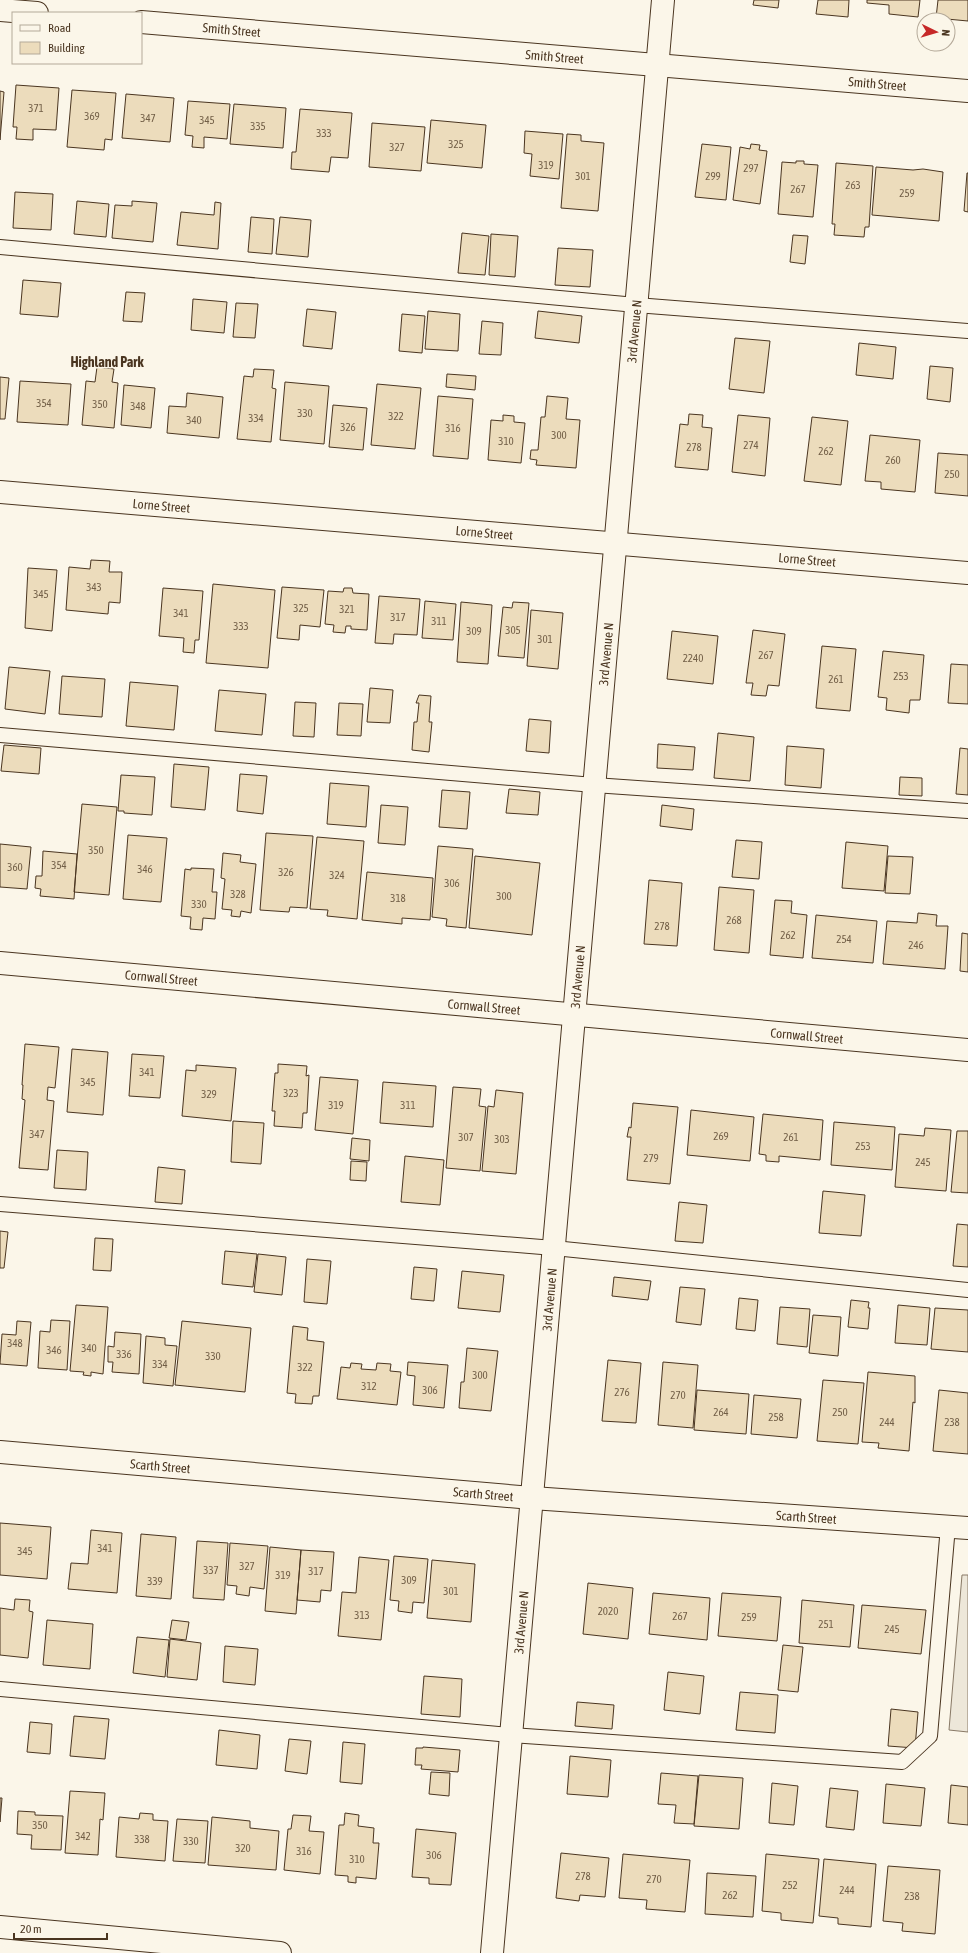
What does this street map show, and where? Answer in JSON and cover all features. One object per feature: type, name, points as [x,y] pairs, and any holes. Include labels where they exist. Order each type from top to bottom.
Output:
[{"type":"street","name":"3rd Avenue N","points":[[492,1953],[663,0]]},
{"type":"street","points":[[0,10],[25,12]]},
{"type":"street","name":"Smith Street","points":[[142,22],[968,91]]},
{"type":"street","name":"Lorne Street","points":[[0,492],[968,573]]},
{"type":"street","name":"Cornwall Street","points":[[0,963],[574,1016],[968,1050]]},
{"type":"street","name":"Scarth Street","points":[[0,1452],[532,1498],[958,1527]]},
{"type":"street","points":[[0,1927],[280,1953]]},
{"type":"lane","points":[[0,247],[636,305],[968,331]]},
{"type":"lane","points":[[0,735],[594,785],[968,811]]},
{"type":"lane","points":[[0,1204],[554,1248],[968,1290]]},
{"type":"lane","points":[[0,1689],[511,1735],[902,1762],[930,1736],[958,1527]]},
{"type":"shaded area","points":[[962,1575],[968,1575],[968,1732],[949,1730]]},
{"type":"building","points":[[754,0],[779,0],[778,8],[753,5]]},
{"type":"building","points":[[818,0],[849,0],[848,17],[816,14]]},
{"type":"building","points":[[867,0],[920,0],[919,12],[916,12],[916,17],[889,14],[889,5],[867,3]]},
{"type":"building","points":[[938,0],[968,0],[968,21],[956,20],[956,12],[937,12]]},
{"type":"building","points":[[16,85],[59,88],[56,130],[33,129],[33,140],[16,139],[17,127],[13,127]]},
{"type":"building","points":[[72,90],[116,93],[112,140],[105,139],[104,150],[67,147]]},
{"type":"building","points":[[0,91],[4,92],[0,140]]},
{"type":"building","points":[[126,94],[174,98],[170,142],[122,138]]},
{"type":"building","points":[[188,101],[230,104],[227,139],[204,137],[204,148],[192,147],[193,136],[185,135]]},
{"type":"building","points":[[234,104],[286,108],[283,148],[230,144]]},
{"type":"building","points":[[300,109],[352,113],[348,158],[331,157],[329,172],[291,169],[292,152],[296,152]]},
{"type":"building","points":[[431,120],[486,125],[482,168],[427,163]]},
{"type":"building","points":[[372,123],[425,127],[421,171],[369,167]]},
{"type":"building","points":[[525,131],[563,134],[559,179],[530,176],[532,154],[524,153]]},
{"type":"building","points":[[567,134],[581,135],[581,141],[604,143],[598,211],[561,208]]},
{"type":"building","points":[[702,144],[731,147],[726,200],[695,197]]},
{"type":"building","points":[[751,144],[760,145],[759,150],[767,151],[760,204],[733,200],[740,147],[750,149]]},
{"type":"building","points":[[796,161],[804,161],[804,164],[818,165],[813,217],[778,214],[782,162],[796,163]]},
{"type":"building","points":[[836,163],[873,166],[869,227],[865,227],[864,237],[834,235],[835,224],[832,224]]},
{"type":"building","points":[[876,167],[913,170],[923,169],[943,172],[939,221],[872,215]]},
{"type":"building","points":[[968,173],[968,212],[964,211]]},
{"type":"building","points":[[15,192],[53,194],[51,230],[13,228]]},
{"type":"building","points":[[77,201],[109,204],[106,237],[74,234]]},
{"type":"building","points":[[132,201],[157,203],[153,242],[112,238],[115,205],[132,206]]},
{"type":"building","points":[[215,202],[221,203],[218,249],[177,245],[181,212],[214,215]]},
{"type":"building","points":[[251,217],[274,219],[272,254],[248,252]]},
{"type":"building","points":[[280,217],[311,220],[308,257],[276,254]]},
{"type":"building","points":[[462,233],[489,236],[485,275],[458,273]]},
{"type":"building","points":[[491,234],[518,236],[515,277],[489,275]]},
{"type":"building","points":[[793,235],[808,236],[805,264],[790,262]]},
{"type":"building","points":[[558,248],[593,250],[590,287],[555,285]]},
{"type":"building","points":[[23,280],[61,283],[58,317],[20,314]]},
{"type":"building","points":[[126,292],[145,293],[142,322],[123,321]]},
{"type":"building","points":[[193,299],[227,302],[224,333],[191,330]]},
{"type":"building","points":[[236,303],[258,304],[255,338],[233,337]]},
{"type":"building","points":[[307,309],[336,312],[332,349],[303,346]]},
{"type":"building","points":[[428,311],[460,314],[458,351],[425,349]]},
{"type":"building","points":[[538,311],[582,316],[579,343],[535,338]]},
{"type":"building","points":[[402,314],[425,316],[422,353],[399,351]]},
{"type":"building","points":[[482,321],[503,323],[501,355],[479,354]]},
{"type":"building","points":[[735,338],[770,341],[764,393],[729,389]]},
{"type":"building","points":[[859,343],[896,347],[893,379],[856,375]]},
{"type":"building","points":[[930,366],[953,368],[950,402],[927,399]]},
{"type":"building","points":[[97,367],[114,369],[112,382],[118,383],[114,428],[82,425],[86,381],[95,382]]},
{"type":"building","points":[[254,369],[274,370],[272,388],[276,389],[271,442],[237,439],[244,376],[253,377]]},
{"type":"building","points":[[447,374],[476,376],[475,390],[446,387]]},
{"type":"building","points":[[0,377],[9,378],[5,419],[0,419]]},
{"type":"building","points":[[20,381],[71,384],[68,425],[17,422]]},
{"type":"building","points":[[285,382],[329,386],[324,444],[280,440]]},
{"type":"building","points":[[377,384],[421,388],[415,449],[371,445]]},
{"type":"building","points":[[124,385],[155,388],[151,428],[121,425]]},
{"type":"building","points":[[187,393],[223,397],[219,438],[167,433],[169,406],[186,407]]},
{"type":"building","points":[[438,396],[473,399],[468,459],[433,456]]},
{"type":"building","points":[[547,396],[568,398],[566,419],[580,420],[576,468],[536,465],[537,460],[530,459],[531,450],[538,450],[541,417],[545,417]]},
{"type":"building","points":[[333,405],[367,408],[363,450],[329,447]]},
{"type":"building","points":[[689,414],[703,415],[702,427],[712,428],[708,470],[675,467],[680,424],[688,425]]},
{"type":"building","points":[[503,415],[514,416],[514,422],[525,423],[521,463],[488,460],[491,420],[503,421]]},
{"type":"building","points":[[738,415],[770,418],[765,476],[732,472]]},
{"type":"building","points":[[812,417],[848,421],[841,485],[804,481]]},
{"type":"building","points":[[870,435],[920,440],[915,492],[881,489],[881,482],[865,481]]},
{"type":"building","points":[[938,453],[968,455],[968,496],[935,493]]},
{"type":"building","points":[[91,560],[110,561],[109,572],[122,572],[120,603],[109,602],[108,614],[66,610],[69,567],[90,569]]},
{"type":"building","points":[[28,568],[57,570],[52,631],[25,628]]},
{"type":"building","points":[[213,584],[275,590],[268,668],[206,663]]},
{"type":"building","points":[[282,587],[324,590],[320,627],[300,625],[299,640],[277,638]]},
{"type":"building","points":[[163,588],[203,591],[199,640],[195,640],[194,653],[183,652],[184,638],[159,636]]},
{"type":"building","points":[[344,588],[352,588],[353,593],[369,594],[367,630],[351,629],[351,626],[346,626],[345,633],[333,632],[334,625],[325,624],[328,591],[343,592]]},
{"type":"building","points":[[379,596],[420,599],[417,635],[394,634],[393,644],[375,643]]},
{"type":"building","points":[[425,601],[456,604],[453,640],[422,638]]},
{"type":"building","points":[[461,602],[492,605],[488,664],[457,662]]},
{"type":"building","points":[[513,602],[529,603],[524,658],[498,656],[503,607],[512,608]]},
{"type":"building","points":[[531,610],[563,613],[558,669],[527,666]]},
{"type":"building","points":[[753,630],[785,634],[779,686],[768,685],[766,696],[751,695],[753,683],[746,683]]},
{"type":"building","points":[[672,631],[718,636],[713,684],[667,679]]},
{"type":"building","points":[[822,646],[856,649],[850,711],[816,708]]},
{"type":"building","points":[[883,651],[924,655],[920,700],[910,700],[909,713],[886,710],[887,698],[878,697]]},
{"type":"building","points":[[951,664],[968,665],[968,704],[948,703]]},
{"type":"building","points":[[9,667],[50,671],[45,714],[5,709]]},
{"type":"building","points":[[62,676],[105,679],[102,717],[59,714]]},
{"type":"building","points":[[130,682],[178,686],[174,730],[126,726]]},
{"type":"building","points":[[370,688],[393,690],[390,723],[367,722]]},
{"type":"building","points":[[219,690],[266,694],[262,735],[215,731]]},
{"type":"building","points":[[419,695],[431,696],[429,722],[432,722],[429,752],[412,750],[414,722],[417,722],[419,703],[416,703]]},
{"type":"building","points":[[295,702],[316,703],[314,737],[293,736]]},
{"type":"building","points":[[339,703],[363,704],[361,736],[337,735]]},
{"type":"building","points":[[529,719],[551,721],[549,753],[526,751]]},
{"type":"building","points":[[718,733],[754,737],[750,781],[714,778]]},
{"type":"building","points":[[658,744],[695,747],[693,770],[657,768]]},
{"type":"building","points":[[4,745],[41,748],[39,774],[1,771]]},
{"type":"building","points":[[787,746],[824,749],[821,788],[785,785]]},
{"type":"building","points":[[960,748],[968,749],[968,795],[956,794]]},
{"type":"building","points":[[174,764],[209,767],[205,810],[171,807]]},
{"type":"building","points":[[240,774],[267,776],[263,814],[237,811]]},
{"type":"building","points":[[121,775],[155,777],[152,815],[124,813],[124,811],[118,811]]},
{"type":"building","points":[[900,777],[922,778],[922,796],[899,795]]},
{"type":"building","points":[[330,783],[369,786],[366,827],[327,824]]},
{"type":"building","points":[[509,789],[540,792],[538,815],[506,813]]},
{"type":"building","points":[[442,790],[470,792],[467,829],[439,827]]},
{"type":"building","points":[[82,804],[117,807],[109,895],[74,892]]},
{"type":"building","points":[[381,805],[408,807],[405,845],[378,843]]},
{"type":"building","points":[[662,805],[694,809],[692,830],[660,826]]},
{"type":"building","points":[[266,833],[313,836],[307,908],[290,907],[289,912],[260,910]]},
{"type":"building","points":[[128,835],[167,838],[161,902],[123,899]]},
{"type":"building","points":[[317,837],[364,841],[357,919],[327,916],[328,910],[310,909]]},
{"type":"building","points":[[736,840],[762,842],[759,879],[732,877]]},
{"type":"building","points":[[846,842],[888,846],[884,891],[842,888]]},
{"type":"building","points":[[0,844],[31,847],[27,889],[0,887]]},
{"type":"building","points":[[438,846],[473,849],[466,928],[446,926],[447,919],[432,917]]},
{"type":"building","points":[[43,851],[77,854],[74,899],[40,896],[41,889],[35,888],[36,876],[42,876]]},
{"type":"building","points":[[223,853],[241,855],[240,862],[256,864],[251,913],[241,911],[240,917],[231,916],[232,910],[222,909],[225,879],[221,878]]},
{"type":"building","points":[[475,856],[540,863],[532,935],[469,928]]},
{"type":"building","points":[[888,856],[913,857],[910,894],[885,893]]},
{"type":"building","points":[[191,868],[214,869],[212,892],[217,892],[215,919],[203,918],[202,930],[190,929],[191,917],[181,916],[185,869],[191,870]]},
{"type":"building","points":[[367,872],[433,878],[430,920],[402,918],[402,924],[362,920]]},
{"type":"building","points":[[649,880],[682,883],[677,946],[644,944]]},
{"type":"building","points":[[719,887],[754,890],[749,953],[714,950]]},
{"type":"building","points":[[775,900],[792,901],[791,913],[807,915],[803,958],[770,955]]},
{"type":"building","points":[[918,913],[937,915],[936,926],[948,926],[945,969],[883,964],[887,921],[917,923]]},
{"type":"building","points":[[816,915],[877,921],[873,963],[812,958]]},
{"type":"building","points":[[962,933],[968,934],[968,972],[960,971]]},
{"type":"building","points":[[25,1044],[59,1047],[55,1088],[48,1087],[47,1100],[54,1101],[48,1170],[19,1168],[25,1100],[22,1099],[22,1085]]},
{"type":"building","points":[[72,1049],[108,1052],[103,1115],[67,1112]]},
{"type":"building","points":[[132,1054],[164,1056],[160,1098],[129,1096]]},
{"type":"building","points":[[278,1064],[307,1066],[306,1076],[309,1075],[307,1113],[303,1113],[302,1128],[274,1126],[275,1111],[272,1111],[275,1073],[278,1073]]},
{"type":"building","points":[[196,1065],[236,1068],[231,1121],[182,1116],[186,1070],[196,1071]]},
{"type":"building","points":[[320,1077],[358,1080],[353,1134],[315,1130]]},
{"type":"building","points":[[383,1082],[436,1086],[433,1127],[380,1123]]},
{"type":"building","points":[[453,1087],[481,1089],[479,1106],[486,1107],[480,1171],[446,1168]]},
{"type":"building","points":[[496,1090],[523,1093],[516,1174],[482,1171],[488,1106],[494,1107]]},
{"type":"building","points":[[633,1103],[678,1107],[670,1184],[627,1180],[631,1137],[627,1137],[629,1127],[631,1128]]},
{"type":"building","points":[[691,1110],[754,1117],[750,1161],[687,1155]]},
{"type":"building","points":[[763,1114],[823,1120],[820,1160],[779,1156],[779,1162],[766,1161],[766,1155],[759,1154]]},
{"type":"building","points":[[233,1121],[264,1123],[261,1164],[231,1162]]},
{"type":"building","points":[[834,1122],[895,1127],[892,1170],[831,1165]]},
{"type":"building","points":[[925,1128],[951,1130],[946,1191],[895,1187],[899,1134],[924,1136]]},
{"type":"building","points":[[957,1131],[968,1131],[968,1193],[951,1192]]},
{"type":"building","points":[[352,1138],[370,1140],[369,1161],[350,1159]]},
{"type":"building","points":[[57,1150],[88,1152],[86,1190],[54,1188]]},
{"type":"building","points":[[405,1156],[444,1160],[440,1205],[401,1202]]},
{"type":"building","points":[[351,1161],[367,1162],[366,1181],[350,1180]]},
{"type":"building","points":[[158,1167],[185,1170],[182,1204],[155,1202]]},
{"type":"building","points":[[823,1191],[865,1195],[861,1236],[819,1233]]},
{"type":"building","points":[[679,1202],[707,1205],[703,1243],[675,1241]]},
{"type":"building","points":[[957,1224],[968,1225],[968,1267],[953,1266]]},
{"type":"building","points":[[0,1231],[8,1232],[4,1268],[0,1268]]},
{"type":"building","points":[[95,1238],[113,1239],[111,1271],[93,1270]]},
{"type":"building","points":[[225,1251],[257,1254],[253,1287],[222,1284]]},
{"type":"building","points":[[258,1254],[286,1257],[282,1295],[254,1292]]},
{"type":"building","points":[[307,1259],[331,1261],[327,1304],[304,1302]]},
{"type":"building","points":[[414,1267],[437,1269],[434,1301],[411,1299]]},
{"type":"building","points":[[462,1271],[504,1275],[500,1312],[458,1308]]},
{"type":"building","points":[[614,1277],[651,1281],[648,1300],[612,1296]]},
{"type":"building","points":[[680,1287],[705,1289],[701,1325],[676,1322]]},
{"type":"building","points":[[739,1298],[758,1300],[755,1331],[736,1329]]},
{"type":"building","points":[[851,1300],[869,1302],[868,1308],[870,1308],[868,1329],[848,1327]]},
{"type":"building","points":[[76,1305],[108,1307],[103,1374],[91,1372],[91,1376],[83,1375],[84,1372],[70,1371]]},
{"type":"building","points":[[898,1305],[930,1308],[927,1345],[895,1343]]},
{"type":"building","points":[[780,1307],[810,1309],[807,1347],[777,1344]]},
{"type":"building","points":[[935,1308],[968,1310],[968,1352],[931,1349]]},
{"type":"building","points":[[813,1315],[841,1317],[838,1356],[809,1353]]},
{"type":"building","points":[[51,1320],[70,1321],[67,1370],[38,1368],[40,1331],[50,1332]]},
{"type":"building","points":[[17,1321],[31,1322],[27,1366],[0,1364],[2,1334],[16,1335]]},
{"type":"building","points":[[182,1321],[251,1328],[245,1392],[175,1385]]},
{"type":"building","points":[[293,1326],[308,1328],[307,1340],[324,1342],[319,1396],[313,1396],[312,1404],[295,1403],[296,1394],[287,1393]]},
{"type":"building","points":[[115,1332],[141,1334],[139,1374],[112,1372],[113,1362],[108,1362],[108,1346],[114,1347]]},
{"type":"building","points":[[146,1336],[165,1338],[165,1345],[177,1346],[173,1386],[143,1383]]},
{"type":"building","points":[[467,1348],[498,1351],[491,1411],[459,1408],[461,1382],[464,1382]]},
{"type":"building","points":[[608,1360],[641,1363],[636,1423],[602,1421]]},
{"type":"building","points":[[408,1362],[448,1365],[444,1408],[413,1405],[415,1376],[407,1375]]},
{"type":"building","points":[[663,1362],[698,1365],[693,1428],[658,1425]]},
{"type":"building","points":[[351,1363],[362,1364],[361,1369],[376,1370],[377,1363],[391,1364],[390,1371],[401,1372],[397,1405],[337,1399],[341,1367],[350,1368]]},
{"type":"building","points":[[868,1372],[915,1376],[915,1403],[913,1402],[909,1451],[878,1448],[879,1443],[862,1442]]},
{"type":"building","points":[[823,1380],[864,1383],[858,1444],[817,1441]]},
{"type":"building","points":[[697,1390],[749,1394],[746,1434],[694,1430]]},
{"type":"building","points":[[939,1390],[968,1393],[968,1454],[933,1451]]},
{"type":"building","points":[[754,1395],[801,1399],[797,1438],[751,1434]]},
{"type":"building","points":[[0,1523],[51,1527],[47,1579],[0,1575]]},
{"type":"building","points":[[91,1530],[122,1533],[117,1593],[68,1589],[71,1563],[88,1564]]},
{"type":"building","points":[[141,1534],[176,1537],[171,1599],[136,1596]]},
{"type":"building","points":[[197,1541],[228,1543],[224,1600],[193,1598]]},
{"type":"building","points":[[230,1543],[268,1546],[264,1589],[250,1587],[249,1596],[236,1594],[237,1586],[227,1585]]},
{"type":"building","points":[[270,1547],[301,1550],[296,1614],[265,1611]]},
{"type":"building","points":[[301,1550],[334,1552],[331,1591],[321,1590],[320,1602],[297,1600]]},
{"type":"building","points":[[394,1556],[428,1559],[424,1603],[413,1602],[412,1613],[398,1611],[399,1601],[390,1600]]},
{"type":"building","points":[[359,1557],[389,1560],[381,1640],[338,1636],[342,1592],[356,1593]]},
{"type":"building","points":[[432,1560],[475,1564],[471,1622],[427,1618]]},
{"type":"building","points":[[588,1583],[633,1588],[628,1639],[583,1634]]},
{"type":"building","points":[[653,1593],[710,1598],[707,1640],[649,1634]]},
{"type":"building","points":[[722,1593],[781,1597],[777,1641],[718,1636]]},
{"type":"building","points":[[15,1599],[30,1600],[29,1611],[33,1612],[28,1658],[0,1655],[0,1608],[14,1610]]},
{"type":"building","points":[[802,1600],[854,1605],[850,1647],[799,1643]]},
{"type":"building","points":[[862,1605],[926,1610],[921,1654],[858,1648]]},
{"type":"building","points":[[47,1620],[93,1624],[90,1669],[43,1665]]},
{"type":"building","points":[[172,1620],[189,1622],[186,1640],[169,1638]]},
{"type":"building","points":[[137,1637],[169,1640],[165,1677],[133,1673]]},
{"type":"building","points":[[170,1639],[201,1643],[197,1680],[167,1677]]},
{"type":"building","points":[[783,1645],[803,1647],[798,1692],[778,1690]]},
{"type":"building","points":[[225,1646],[258,1649],[255,1685],[223,1682]]},
{"type":"building","points":[[668,1672],[704,1676],[700,1714],[664,1710]]},
{"type":"building","points":[[424,1676],[462,1679],[460,1717],[421,1714]]},
{"type":"building","points":[[740,1692],[778,1695],[775,1733],[736,1730]]},
{"type":"building","points":[[577,1702],[614,1705],[612,1729],[575,1726]]},
{"type":"building","points":[[891,1709],[918,1712],[915,1748],[888,1746]]},
{"type":"building","points":[[74,1716],[109,1719],[105,1759],[70,1756]]},
{"type":"building","points":[[30,1722],[52,1724],[50,1754],[27,1752]]},
{"type":"building","points":[[219,1730],[260,1735],[257,1769],[216,1765]]},
{"type":"building","points":[[289,1739],[311,1741],[307,1774],[285,1771]]},
{"type":"building","points":[[343,1742],[365,1744],[362,1784],[340,1782]]},
{"type":"building","points":[[423,1747],[460,1750],[458,1772],[421,1769],[422,1765],[415,1765],[416,1748]]},
{"type":"building","points":[[570,1756],[611,1760],[608,1797],[567,1794]]},
{"type":"building","points":[[431,1772],[450,1773],[449,1796],[429,1794]]},
{"type":"building","points":[[661,1773],[698,1776],[694,1824],[674,1823],[676,1805],[658,1804]]},
{"type":"building","points":[[699,1775],[743,1778],[739,1829],[694,1826]]},
{"type":"building","points":[[772,1783],[798,1786],[794,1825],[769,1823]]},
{"type":"building","points":[[886,1784],[925,1788],[921,1826],[883,1823]]},
{"type":"building","points":[[951,1785],[968,1787],[968,1825],[948,1823]]},
{"type":"building","points":[[830,1788],[858,1791],[854,1830],[826,1827]]},
{"type":"building","points":[[70,1791],[105,1793],[103,1820],[100,1819],[98,1855],[65,1853]]},
{"type":"building","points":[[0,1798],[2,1798],[0,1822]]},
{"type":"building","points":[[18,1811],[35,1812],[35,1815],[63,1816],[61,1850],[31,1849],[32,1835],[17,1834]]},
{"type":"building","points":[[140,1813],[153,1814],[153,1820],[168,1821],[165,1861],[116,1857],[119,1817],[139,1819]]},
{"type":"building","points":[[345,1813],[359,1815],[358,1826],[374,1828],[373,1843],[379,1843],[376,1879],[356,1877],[356,1883],[348,1882],[348,1876],[335,1875],[339,1825],[344,1825]]},
{"type":"building","points":[[293,1815],[311,1816],[309,1831],[324,1832],[320,1874],[284,1870],[288,1829],[291,1829]]},
{"type":"building","points":[[212,1817],[250,1821],[250,1828],[279,1831],[276,1870],[208,1865]]},
{"type":"building","points":[[177,1819],[208,1821],[205,1863],[173,1861]]},
{"type":"building","points":[[416,1829],[456,1833],[451,1885],[429,1884],[429,1878],[412,1877]]},
{"type":"building","points":[[561,1853],[609,1858],[605,1897],[580,1895],[579,1901],[556,1898]]},
{"type":"building","points":[[623,1854],[690,1860],[685,1912],[646,1909],[647,1900],[619,1898]]},
{"type":"building","points":[[766,1854],[819,1859],[813,1923],[781,1920],[781,1913],[762,1911]]},
{"type":"building","points":[[824,1859],[876,1864],[871,1927],[838,1924],[838,1918],[819,1916]]},
{"type":"building","points":[[888,1866],[940,1870],[935,1934],[902,1931],[903,1923],[883,1921]]},
{"type":"building","points":[[707,1873],[756,1876],[753,1917],[705,1914]]},
{"type":"district","name":"Highland Park","points":[[107,362]]}]
